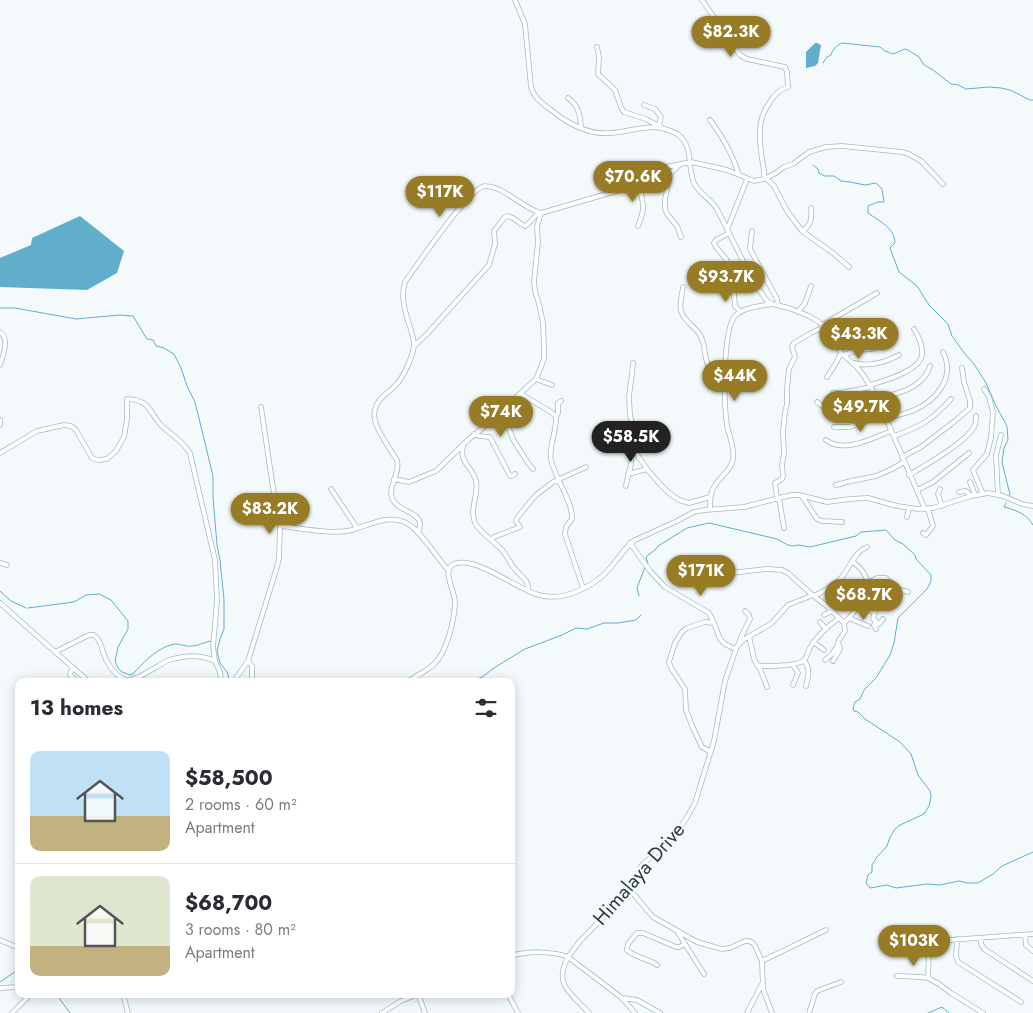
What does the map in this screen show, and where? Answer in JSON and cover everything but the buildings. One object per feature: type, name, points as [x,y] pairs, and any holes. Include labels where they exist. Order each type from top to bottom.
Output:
[{"type":"street","points":[[515,0],[526,24],[533,93],[540,101],[557,115],[581,128],[596,132],[617,132],[641,127],[662,128]]},
{"type":"street","points":[[702,0],[740,56],[785,68],[787,72],[788,87],[778,91],[762,115],[760,130],[765,179]]},
{"type":"street","points":[[597,47],[599,57],[598,74],[615,90],[622,110],[672,131],[682,138],[688,149],[694,182],[700,191],[714,204],[753,281],[767,301],[815,319],[823,326],[842,354],[860,371],[877,399],[909,475],[927,509],[933,526],[926,535],[923,533]]},
{"type":"street","points":[[568,98],[578,108],[581,128]]},
{"type":"street","points":[[644,105],[655,109],[661,118],[659,124],[662,128]]},
{"type":"street","points":[[710,120],[726,144],[739,175]]},
{"type":"street","points":[[414,346],[489,265],[495,244],[494,232],[502,219],[510,217],[525,226],[540,213],[620,190],[661,168],[691,162],[727,170],[754,181],[765,179],[784,167],[793,164],[809,152],[826,147],[842,146],[909,154],[921,161],[943,184]]},
{"type":"street","points":[[680,237],[677,226],[667,214],[665,200],[670,174],[681,164]]},
{"type":"street","points":[[714,272],[725,271],[728,267],[726,259],[714,243],[728,231],[747,179]]},
{"type":"street","points":[[765,179],[774,186],[787,211],[802,231],[849,267]]},
{"type":"street","points":[[638,181],[644,206],[643,215],[638,226]]},
{"type":"street","points":[[418,532],[420,527],[419,519],[394,501],[391,492],[397,460],[377,426],[374,416],[376,404],[398,383],[413,351],[414,346],[404,300],[404,287],[409,277],[462,204],[480,187],[487,186],[508,194],[529,209],[540,213]]},
{"type":"street","points":[[802,231],[810,223],[811,208]]},
{"type":"street","points":[[394,479],[409,482],[438,469],[536,379],[544,358],[543,323],[534,282],[540,213]]},
{"type":"street","points":[[752,231],[750,249],[777,299],[778,305]]},
{"type":"street","points":[[733,283],[735,306],[741,312]]},
{"type":"street","points":[[798,312],[805,303],[811,286]]},
{"type":"street","points":[[683,287],[680,306],[682,313],[702,338],[707,362],[711,370],[716,377],[725,383]]},
{"type":"street","points":[[784,528],[775,483],[784,476],[782,465],[788,382],[790,369],[795,357],[792,346],[877,293]]},
{"type":"street","points":[[710,509],[710,497],[714,485],[731,466],[734,458],[727,425],[725,383],[727,344],[732,320],[741,312],[772,304]]},
{"type":"street","points":[[833,393],[870,386],[892,378],[919,362],[922,355],[921,343],[914,329]]},
{"type":"street","points":[[834,344],[845,336],[885,331]]},
{"type":"street","points":[[0,332],[5,338],[0,365]]},
{"type":"street","points":[[827,377],[842,354],[873,349]]},
{"type":"street","points":[[834,427],[849,427],[903,414],[926,404],[944,384],[946,361],[943,352]]},
{"type":"street","points":[[852,363],[861,365],[882,362],[899,355]]},
{"type":"street","points":[[633,363],[629,396],[635,449],[638,456],[669,493],[679,500],[690,503],[710,497]]},
{"type":"street","points":[[817,402],[825,408],[833,410],[892,396],[915,385],[927,375],[930,366]]},
{"type":"street","points":[[902,457],[921,446],[970,408],[962,368]]},
{"type":"street","points":[[536,379],[552,385]]},
{"type":"street","points":[[983,494],[973,470],[987,454],[991,438],[993,412],[989,397],[984,389]]},
{"type":"street","points":[[521,394],[556,417]]},
{"type":"street","points":[[0,453],[37,431],[64,425],[71,426],[76,430],[92,458],[98,460],[107,459],[116,451],[124,437],[127,419],[127,400],[131,399],[146,405],[161,425],[184,445],[190,454],[215,560],[217,600],[213,647],[214,660],[221,678]]},
{"type":"street","points":[[894,436],[911,430],[931,419],[951,399]]},
{"type":"street","points":[[561,401],[558,403],[558,413],[550,455],[572,512],[572,520],[566,527],[565,534],[584,588]]},
{"type":"street","points":[[236,678],[248,661],[279,558],[280,526],[261,407]]},
{"type":"street","points":[[497,415],[507,424],[516,444],[533,469]]},
{"type":"street","points":[[909,475],[968,435],[975,425],[976,416]]},
{"type":"street","points":[[0,420],[0,426]]},
{"type":"street","points":[[826,440],[832,444],[852,444],[868,441],[891,431]]},
{"type":"street","points":[[474,434],[484,437],[490,436],[510,476],[516,474]]},
{"type":"street","points":[[998,495],[996,455],[1001,435]]},
{"type":"street","points":[[464,444],[462,456],[475,476],[477,484],[473,517],[477,526],[503,552],[527,582],[528,591]]},
{"type":"street","points":[[626,486],[632,454],[635,449]]},
{"type":"street","points":[[916,490],[933,482],[969,453]]},
{"type":"street","points":[[836,485],[876,476],[904,462]]},
{"type":"street","points":[[491,540],[494,537],[520,527],[516,519],[546,487],[558,479],[586,467]]},
{"type":"street","points":[[628,474],[647,469]]},
{"type":"street","points":[[992,476],[997,482]]},
{"type":"street","points":[[970,482],[973,495]]},
{"type":"street","points":[[331,489],[357,528]]},
{"type":"street","points":[[940,489],[938,494],[942,506]]},
{"type":"street","points":[[959,492],[966,491],[973,495]]},
{"type":"street","points":[[448,570],[458,563],[480,567],[498,574],[528,591],[540,596],[550,597],[568,594],[584,588],[609,570],[630,543],[694,512],[744,507],[792,495],[827,502],[868,498],[897,506],[927,509],[973,495],[983,494],[998,495],[1033,506]]},
{"type":"street","points":[[802,496],[817,519],[842,522]]},
{"type":"street","points":[[906,517],[909,508]]},
{"type":"street","points":[[280,526],[340,531],[352,530],[372,522],[394,520],[408,524],[418,532],[448,570],[448,578],[454,592],[455,601],[453,618],[442,653],[434,664],[413,678]]},
{"type":"street","points":[[630,543],[646,566],[669,590],[707,611],[720,639],[735,649]]},
{"type":"street","name":"Himalaya Drive","points":[[568,957],[580,941],[630,890],[642,865],[671,840],[686,819],[698,796],[716,732],[725,681],[735,649],[739,643],[776,620],[788,605],[814,595],[841,579],[852,561],[866,547]]},
{"type":"street","points":[[844,622],[858,606],[866,592],[867,583],[864,572],[852,561]]},
{"type":"street","points":[[0,563],[7,565]]},
{"type":"street","points":[[722,574],[767,569],[782,570],[788,573],[844,622],[845,631],[832,654],[825,660]]},
{"type":"street","points":[[867,583],[884,577],[890,582],[891,596]]},
{"type":"street","points":[[892,590],[908,592]]},
{"type":"street","points":[[0,603],[85,678]]},
{"type":"street","points":[[858,606],[875,612],[873,619],[876,621],[875,627],[883,619]]},
{"type":"street","points":[[739,643],[750,619],[746,611]]},
{"type":"street","points":[[824,615],[832,611]]},
{"type":"street","points":[[759,666],[793,664],[804,661],[814,642],[839,618]]},
{"type":"street","points":[[849,618],[868,626]]},
{"type":"street","points":[[711,752],[702,747],[693,728],[686,710],[685,689],[669,662],[676,641],[682,632],[687,628],[705,622],[714,623]]},
{"type":"street","points":[[820,622],[826,629]]},
{"type":"street","points":[[55,652],[89,635],[94,635],[100,642],[112,669],[123,678]]},
{"type":"street","points":[[749,636],[755,662],[759,666],[767,687]]},
{"type":"street","points":[[842,636],[846,642]]},
{"type":"street","points":[[814,642],[824,650]]},
{"type":"street","points":[[835,657],[840,646],[837,645]]},
{"type":"street","points":[[137,678],[170,660],[198,655],[214,660]]},
{"type":"street","points":[[248,661],[252,666],[252,678]]},
{"type":"street","points":[[804,661],[809,670],[806,686]]},
{"type":"street","points":[[793,664],[798,673],[793,685]]},
{"type":"street","points":[[73,678],[70,675],[74,668]]},
{"type":"street","points":[[630,890],[653,917],[697,942],[722,949],[749,941],[756,946],[762,961],[762,984],[747,1013]]},
{"type":"street","points":[[762,961],[826,930]]},
{"type":"street","points":[[677,931],[704,974]]},
{"type":"street","points":[[656,965],[627,950],[628,944],[637,933],[643,932],[679,948],[685,944]]},
{"type":"street","points":[[1025,934],[1026,945],[1033,951]]},
{"type":"street","points":[[928,978],[929,951],[933,942],[1033,934]]},
{"type":"street","points":[[981,938],[981,944],[984,949],[1033,981]]},
{"type":"street","points":[[957,939],[956,956],[958,962],[1021,1002]]},
{"type":"street","points":[[0,940],[15,946]]},
{"type":"street","points":[[890,950],[929,951]]},
{"type":"street","points":[[515,955],[544,953],[560,954],[568,957],[622,998],[635,1013]]},
{"type":"street","points":[[568,957],[562,970],[563,982],[589,1013]]},
{"type":"street","points":[[897,976],[928,978],[983,1013]]},
{"type":"street","points":[[809,1013],[817,991],[841,982]]},
{"type":"street","points":[[762,984],[772,1013]]},
{"type":"street","points":[[0,988],[15,987]]},
{"type":"street","points":[[12,1013],[28,998]]},
{"type":"street","points":[[124,998],[128,1013]]},
{"type":"street","points":[[382,1013],[407,998]]},
{"type":"street","points":[[419,998],[425,1013]]},
{"type":"street","points":[[510,998],[518,1013]]},
{"type":"street","points":[[622,998],[637,1000],[660,1013]]},
{"type":"water","points":[[815,43],[821,45],[818,63],[815,66],[806,68],[806,52]]},
{"type":"water","points":[[80,216],[124,251],[117,273],[87,290],[0,287],[0,258],[31,245],[32,238]]},
{"type":"waterway","points":[[823,63],[831,55],[832,51],[842,43],[880,47],[893,54],[905,49],[919,57],[924,65],[951,84],[966,89],[1001,88],[1033,100]]},
{"type":"waterway","points":[[813,165],[818,169],[819,173],[825,176],[834,176],[841,181],[865,185],[876,183],[882,189],[884,202],[868,206],[868,213],[886,225],[892,233],[895,243],[890,248],[899,272],[917,286],[929,305],[948,324],[952,336],[986,383],[1007,426],[1008,440],[1004,448],[1002,462],[1009,497]]},
{"type":"waterway","points":[[0,308],[15,308],[76,319],[120,315],[133,316],[147,339],[153,340],[156,346],[174,354],[195,402],[213,476],[217,545],[224,600],[224,629],[217,651],[220,663],[229,678]]},
{"type":"waterway","points":[[1006,503],[1004,507],[1021,513],[1033,525]]},
{"type":"waterway","points":[[647,564],[647,556],[658,546],[687,528],[709,523],[777,539],[792,546],[810,547],[856,536],[861,532],[886,530],[895,540],[903,544],[915,555],[916,559],[931,575],[931,581],[927,589],[898,618],[890,655],[876,678],[864,690],[860,699],[855,702],[853,708],[854,711],[858,712],[865,719],[900,742],[911,754],[918,775],[930,791],[931,797],[929,806],[924,814],[895,829],[887,846],[872,865],[872,872],[868,875],[866,883],[870,888],[887,885],[896,888],[927,884],[940,885],[959,881],[978,883],[1002,866],[1033,852]]},
{"type":"waterway","points":[[639,596],[637,588],[645,567]]},
{"type":"waterway","points":[[0,591],[11,601],[26,608]]},
{"type":"waterway","points":[[28,608],[74,602],[86,595],[99,594],[111,600],[128,621],[128,629],[118,647],[115,661],[122,672],[130,675],[164,647],[176,644],[194,646],[211,641]]},
{"type":"waterway","points":[[480,678],[525,649],[576,628],[587,629],[604,623],[636,620],[641,615]]},
{"type":"waterway","points":[[0,982],[15,972]]},
{"type":"waterway","points":[[59,998],[70,1013]]},
{"type":"waterway","points":[[928,1013],[942,1007],[949,1013]]}]
